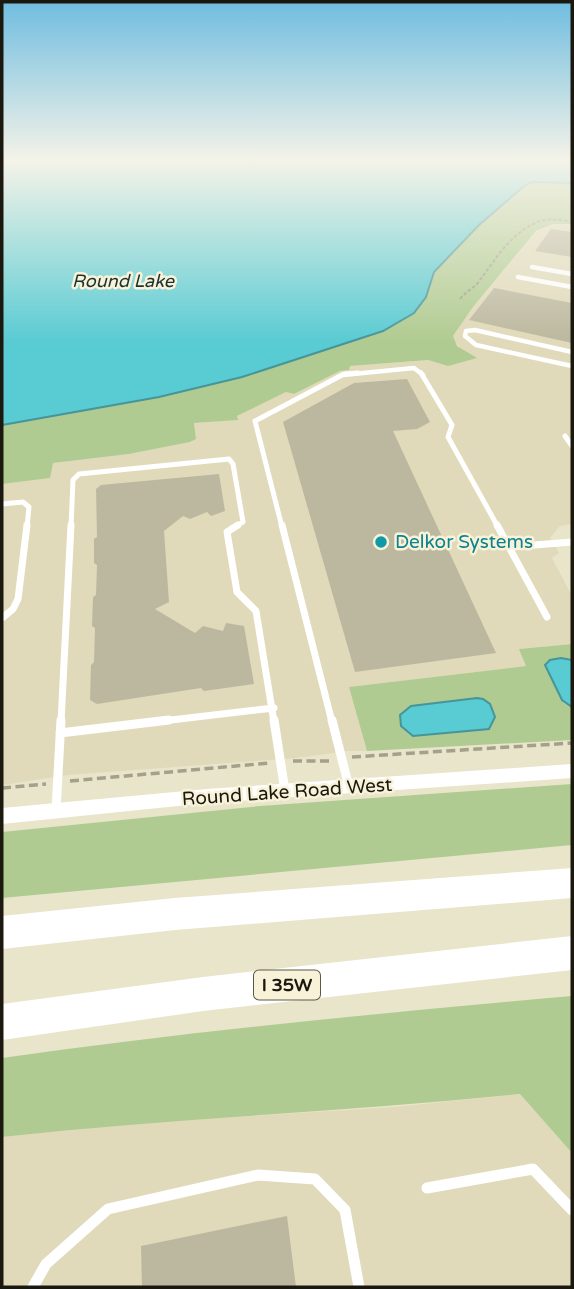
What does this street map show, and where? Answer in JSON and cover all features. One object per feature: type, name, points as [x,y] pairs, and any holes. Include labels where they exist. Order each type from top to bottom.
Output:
[{"type":"highway","points":[[2,933],[188,913],[572,883]]},
{"type":"highway","name":"I 35W","points":[[2,1022],[203,994],[572,953]]},
{"type":"street","name":"Round Lake Road West","points":[[2,816],[285,791],[572,771]]},
{"type":"lane","points":[[532,267],[572,274]]},
{"type":"lane","points":[[518,277],[572,286]]},
{"type":"lane","points":[[572,352],[475,330],[466,331],[465,336],[476,345],[572,366]]},
{"type":"lane","points":[[349,787],[255,421],[344,374],[414,368],[423,374],[452,425],[448,437],[547,617]]},
{"type":"lane","points":[[565,436],[572,446]]},
{"type":"lane","points":[[55,810],[74,480],[79,474],[92,471],[229,459],[233,464],[243,522],[227,532],[237,592],[256,611],[274,708],[285,791]]},
{"type":"lane","points":[[2,504],[23,502],[29,507],[18,599],[13,609],[2,618]]},
{"type":"lane","points":[[510,547],[572,542]]},
{"type":"lane","points":[[60,733],[274,708]]},
{"type":"lane","points":[[427,1188],[533,1169],[572,1209]]},
{"type":"lane","points":[[33,1287],[46,1264],[108,1209],[258,1175],[315,1179],[345,1210],[359,1287]]},
{"type":"path","points":[[460,299],[466,291],[478,284],[494,259],[513,241],[518,232],[542,221]]},
{"type":"shaded area","points":[[553,224],[572,224],[572,524],[560,526],[550,538],[559,553],[552,558],[572,596],[572,644],[520,649],[527,666],[350,687],[367,751],[68,775],[2,785],[2,484],[49,478],[53,463],[129,454],[190,442],[196,439],[194,423],[237,420],[237,416],[286,392],[294,394],[340,371],[349,370],[350,366],[428,360],[448,366],[461,349],[453,336],[473,307],[536,232]]},
{"type":"shaded area","points":[[520,1094],[572,1153],[572,1287],[2,1287],[2,1137],[122,1124],[395,1107]]},
{"type":"green space","points":[[483,221],[572,221],[572,224],[553,224],[536,231],[473,307],[453,336],[457,346],[477,358],[448,366],[428,360],[350,366],[349,370],[340,371],[294,394],[286,392],[237,416],[238,420],[194,423],[196,439],[190,442],[129,454],[53,463],[50,478],[2,484],[2,425],[159,397],[242,377],[383,331],[426,297],[434,272]]},
{"type":"green space","points":[[572,644],[572,660],[561,658],[546,662],[564,703],[572,707],[572,740],[367,751],[349,687],[526,666],[519,649]]},
{"type":"green space","points":[[572,784],[572,845],[2,898],[2,832],[260,806]]},
{"type":"green space","points":[[572,996],[572,1153],[520,1094],[2,1137],[2,1058],[215,1031]]},
{"type":"water","name":"Round Lake","points":[[2,221],[483,221],[434,272],[426,297],[414,313],[383,331],[242,377],[159,397],[2,425]]},
{"type":"water","points":[[550,660],[572,660],[572,707],[562,700],[545,665]]},
{"type":"water","points":[[477,698],[490,704],[495,717],[489,729],[413,736],[401,726],[400,715],[411,706]]},
{"type":"building","points":[[551,229],[572,232],[572,257],[535,251]]},
{"type":"building","points":[[494,288],[572,303],[572,343],[469,320]]},
{"type":"building","name":"Delkor Systems","points":[[407,379],[430,422],[417,429],[393,431],[496,653],[355,672],[283,422],[354,383]]},
{"type":"building","points":[[219,474],[225,511],[211,516],[207,512],[190,519],[183,516],[164,531],[169,602],[155,609],[195,633],[203,626],[223,631],[226,623],[244,626],[254,684],[204,691],[201,688],[97,704],[90,700],[95,628],[92,626],[93,597],[96,595],[97,565],[94,563],[94,539],[97,537],[96,489],[101,485]]},
{"type":"building","points":[[287,1216],[296,1287],[142,1287],[141,1246]]},
{"type":"place","name":"Delkor Systems","points":[[381,542]]}]
